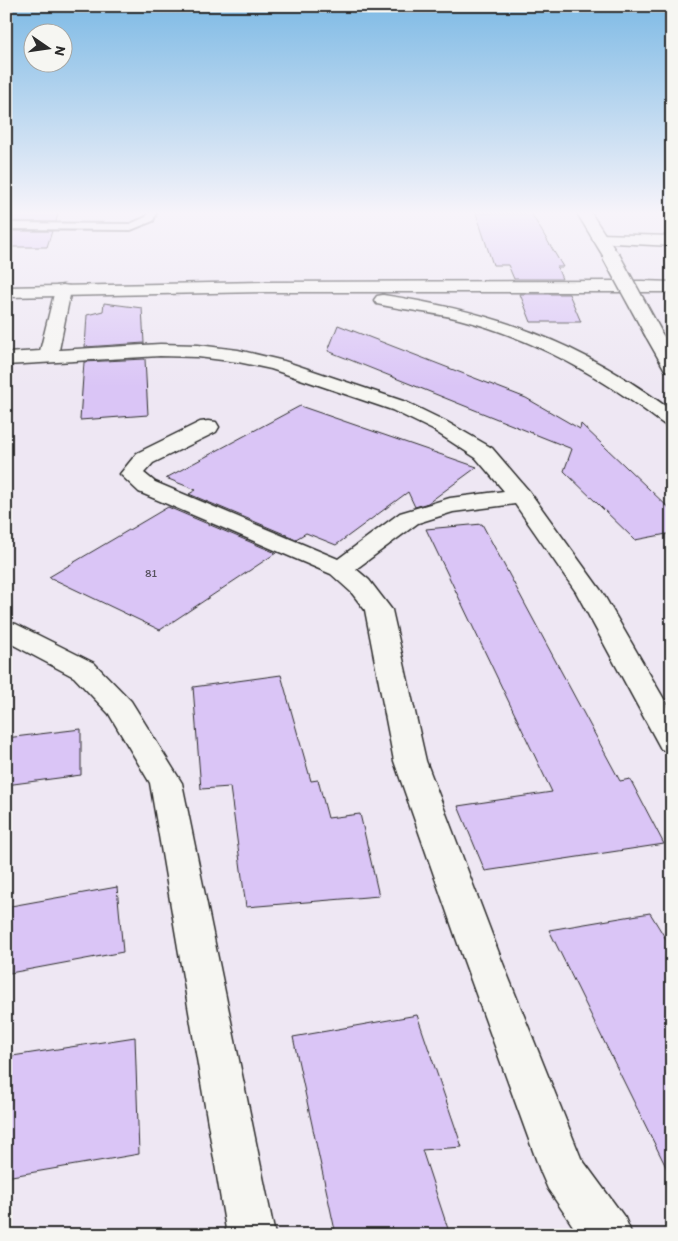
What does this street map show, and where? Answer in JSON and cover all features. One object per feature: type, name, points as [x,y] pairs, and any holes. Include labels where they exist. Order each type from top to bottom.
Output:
[{"type":"street","points":[[618,271],[672,366]]},
{"type":"street","points":[[6,292],[265,287],[672,287]]},
{"type":"street","points":[[265,287],[400,302],[447,311],[502,326],[548,342],[584,360],[672,421]]},
{"type":"street","points":[[48,356],[63,290]]},
{"type":"street","points":[[6,359],[160,350],[198,351],[238,356],[277,364],[399,406],[440,426],[484,454],[521,496],[589,592],[672,741]]},
{"type":"street","points":[[208,427],[145,458],[131,474],[147,487],[340,568],[360,586],[378,610],[410,761],[473,934],[564,1173],[608,1235]]},
{"type":"street","points":[[340,568],[409,518],[450,505],[521,496]]},
{"type":"street","points":[[6,630],[84,670],[120,708],[166,783],[251,1235]]},
{"type":"building","points":[[511,271],[559,271],[562,279],[514,279]]},
{"type":"building","points":[[520,294],[569,294],[581,322],[531,322]]},
{"type":"building","points":[[104,303],[142,308],[144,343],[85,347],[87,315],[103,311]]},
{"type":"building","points":[[338,325],[526,398],[580,429],[581,424],[672,511],[672,533],[635,540],[564,471],[572,449],[328,351]]},
{"type":"building","points":[[145,359],[148,415],[80,420],[84,362]]},
{"type":"building","points":[[300,406],[477,467],[428,503],[415,507],[408,492],[336,545],[306,533],[296,539],[189,494],[196,490],[166,478]]},
{"type":"building","points":[[168,507],[276,553],[160,630],[49,577]]},
{"type":"building","points":[[482,524],[620,781],[630,779],[664,844],[485,871],[458,806],[552,792],[426,529]]},
{"type":"building","points":[[281,675],[311,781],[318,780],[328,818],[360,814],[379,896],[246,907],[230,787],[201,789],[193,687]]},
{"type":"building","points":[[81,729],[81,775],[6,785],[6,738]]},
{"type":"building","points":[[117,887],[123,952],[10,973],[11,906]]},
{"type":"building","points":[[650,913],[672,949],[672,1179],[549,930]]},
{"type":"building","points":[[417,1015],[462,1147],[422,1150],[450,1235],[336,1235],[293,1037]]},
{"type":"building","points":[[135,1037],[139,1154],[6,1177],[6,1057]]}]
